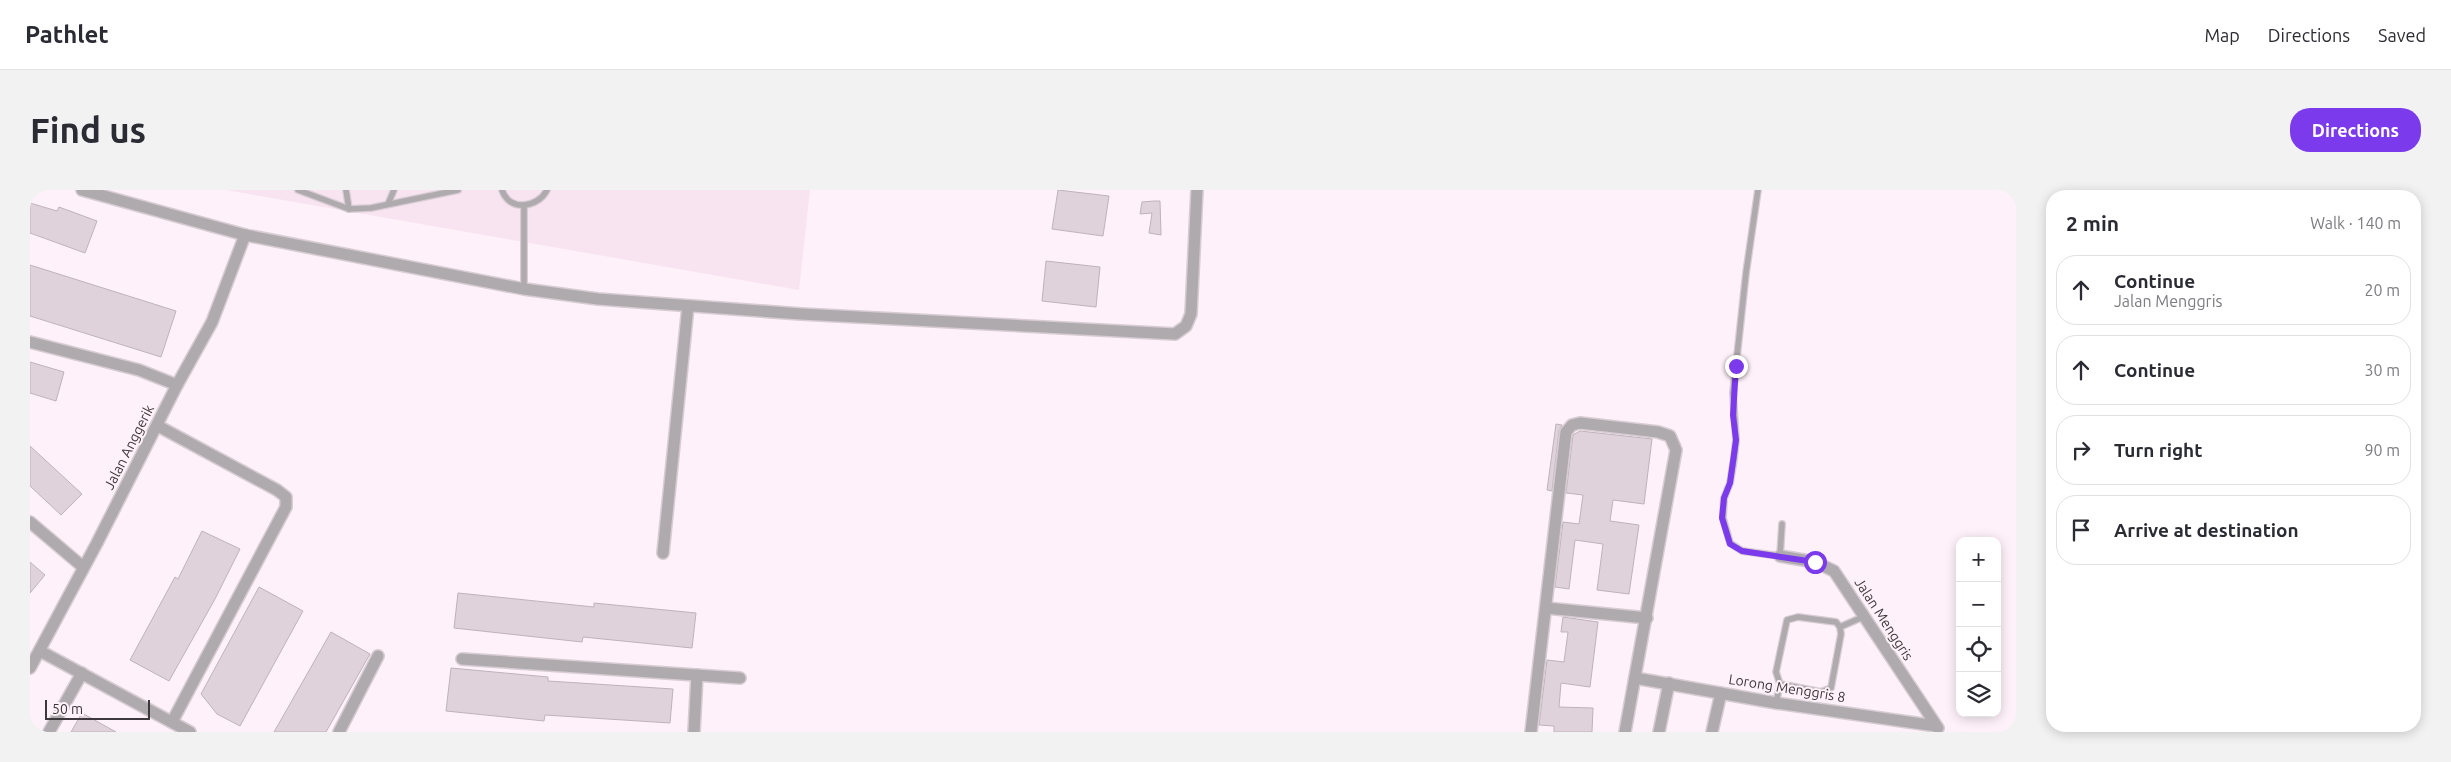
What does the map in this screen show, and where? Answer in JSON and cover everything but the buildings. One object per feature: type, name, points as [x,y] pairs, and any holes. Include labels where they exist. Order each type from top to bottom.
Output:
[{"type":"street","points":[[82,190],[245,236],[524,289],[688,306],[1175,334],[1186,326],[1191,314],[1194,190]]},
{"type":"street","name":"Jalan Anggerik","points":[[30,668],[158,426],[177,385],[212,322],[245,236]]},
{"type":"street","points":[[663,553],[688,306]]},
{"type":"street","points":[[30,342],[139,370],[177,385]]},
{"type":"street","points":[[1531,732],[1566,432],[1572,424],[1580,423],[1658,432],[1670,436],[1676,450],[1625,732]]},
{"type":"street","points":[[158,426],[277,490],[286,497],[286,507],[172,722]]},
{"type":"street","points":[[30,522],[83,567]]},
{"type":"street","name":"Jalan Menggris","points":[[1780,556],[1815,562],[1834,571],[1938,729]]},
{"type":"street","points":[[1546,608],[1647,618]]},
{"type":"street","points":[[40,651],[190,732]]},
{"type":"street","points":[[339,732],[378,656]]},
{"type":"street","points":[[462,659],[740,678]]},
{"type":"street","points":[[49,732],[82,673]]},
{"type":"street","points":[[694,732],[697,675]]},
{"type":"street","name":"Lorong Menggris 8","points":[[1635,678],[1938,729]]},
{"type":"street","points":[[1659,732],[1669,683]]},
{"type":"street","points":[[1712,732],[1721,693]]},
{"type":"lane","points":[[298,190],[349,209],[388,204],[458,190]]},
{"type":"lane","points":[[346,190],[349,209]]},
{"type":"lane","points":[[388,204],[394,190]]},
{"type":"lane","points":[[502,190],[512,203],[524,206],[535,204],[544,197],[547,190]]},
{"type":"lane","points":[[1758,190],[1746,273],[1733,393],[1736,440],[1730,483],[1724,498],[1722,518],[1730,544],[1742,551],[1780,556],[1782,524]]},
{"type":"lane","points":[[524,206],[524,289]]},
{"type":"lane","points":[[1840,627],[1865,616]]},
{"type":"lane","points":[[1776,703],[1780,684],[1776,672],[1787,620],[1798,617],[1836,622],[1840,627],[1831,688],[1821,692],[1780,684]]},
{"type":"shaded area","points":[[226,190],[810,190],[799,290]]},
{"type":"route","points":[[1736,366],[1733,415],[1736,440],[1730,483],[1724,498],[1722,518],[1730,544],[1742,551],[1815,562]]}]
